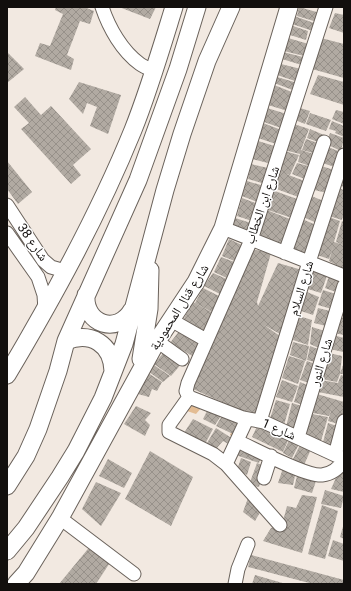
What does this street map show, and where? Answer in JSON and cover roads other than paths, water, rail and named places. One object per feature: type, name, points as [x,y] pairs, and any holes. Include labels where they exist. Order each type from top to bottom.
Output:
[{"type":"main road","points":[[7,375],[45,310],[95,216],[133,130],[155,71],[174,7]]},
{"type":"main road","points":[[7,486],[26,456],[38,429],[58,371],[66,341],[138,180],[178,69],[197,7]]},
{"type":"main road","points":[[7,552],[44,503],[64,470],[90,424],[113,371],[124,344],[167,183],[194,97],[207,61],[231,7]]},
{"type":"main road","name":"شارع قنال المحمودية","points":[[19,583],[60,518],[157,341],[196,282],[223,228],[289,7]]},
{"type":"main road","points":[[133,130],[154,138]]},
{"type":"main road","points":[[137,378],[149,309],[150,246]]},
{"type":"main road","points":[[86,295],[87,308],[90,314],[100,322],[113,324],[119,323],[129,315],[132,310]]},
{"type":"main road","points":[[66,341],[81,337],[88,338],[102,344],[111,356],[113,371]]},
{"type":"street","points":[[102,7],[114,35],[127,51],[141,65],[155,71]]},
{"type":"street","name":"شارع ابن الخطاب","points":[[189,397],[186,391],[188,383],[251,240],[326,7]]},
{"type":"street","points":[[285,253],[324,142]]},
{"type":"street","name":"شارع السلام","points":[[260,421],[344,155]]},
{"type":"street","name":"شارع 38","points":[[7,205],[43,260],[51,267],[65,271]]},
{"type":"street","points":[[223,228],[344,276]]},
{"type":"street","name":"شارع 38","points":[[7,233],[38,277],[44,295],[45,310]]},
{"type":"street","name":"شارع النور","points":[[298,438],[344,286]]},
{"type":"street","points":[[171,320],[206,340]]},
{"type":"street","points":[[157,341],[182,359]]},
{"type":"street","points":[[189,397],[169,425],[169,432],[213,454],[226,464],[280,525]]},
{"type":"street","name":"شارع 1","points":[[189,397],[247,419],[260,421],[341,458]]},
{"type":"street","points":[[226,464],[247,419]]},
{"type":"street","points":[[236,441],[314,475],[328,474],[335,470],[341,458],[344,421]]},
{"type":"street","points":[[264,478],[271,456]]},
{"type":"street","points":[[60,518],[134,574]]},
{"type":"street","points":[[235,584],[238,569],[248,544]]}]
